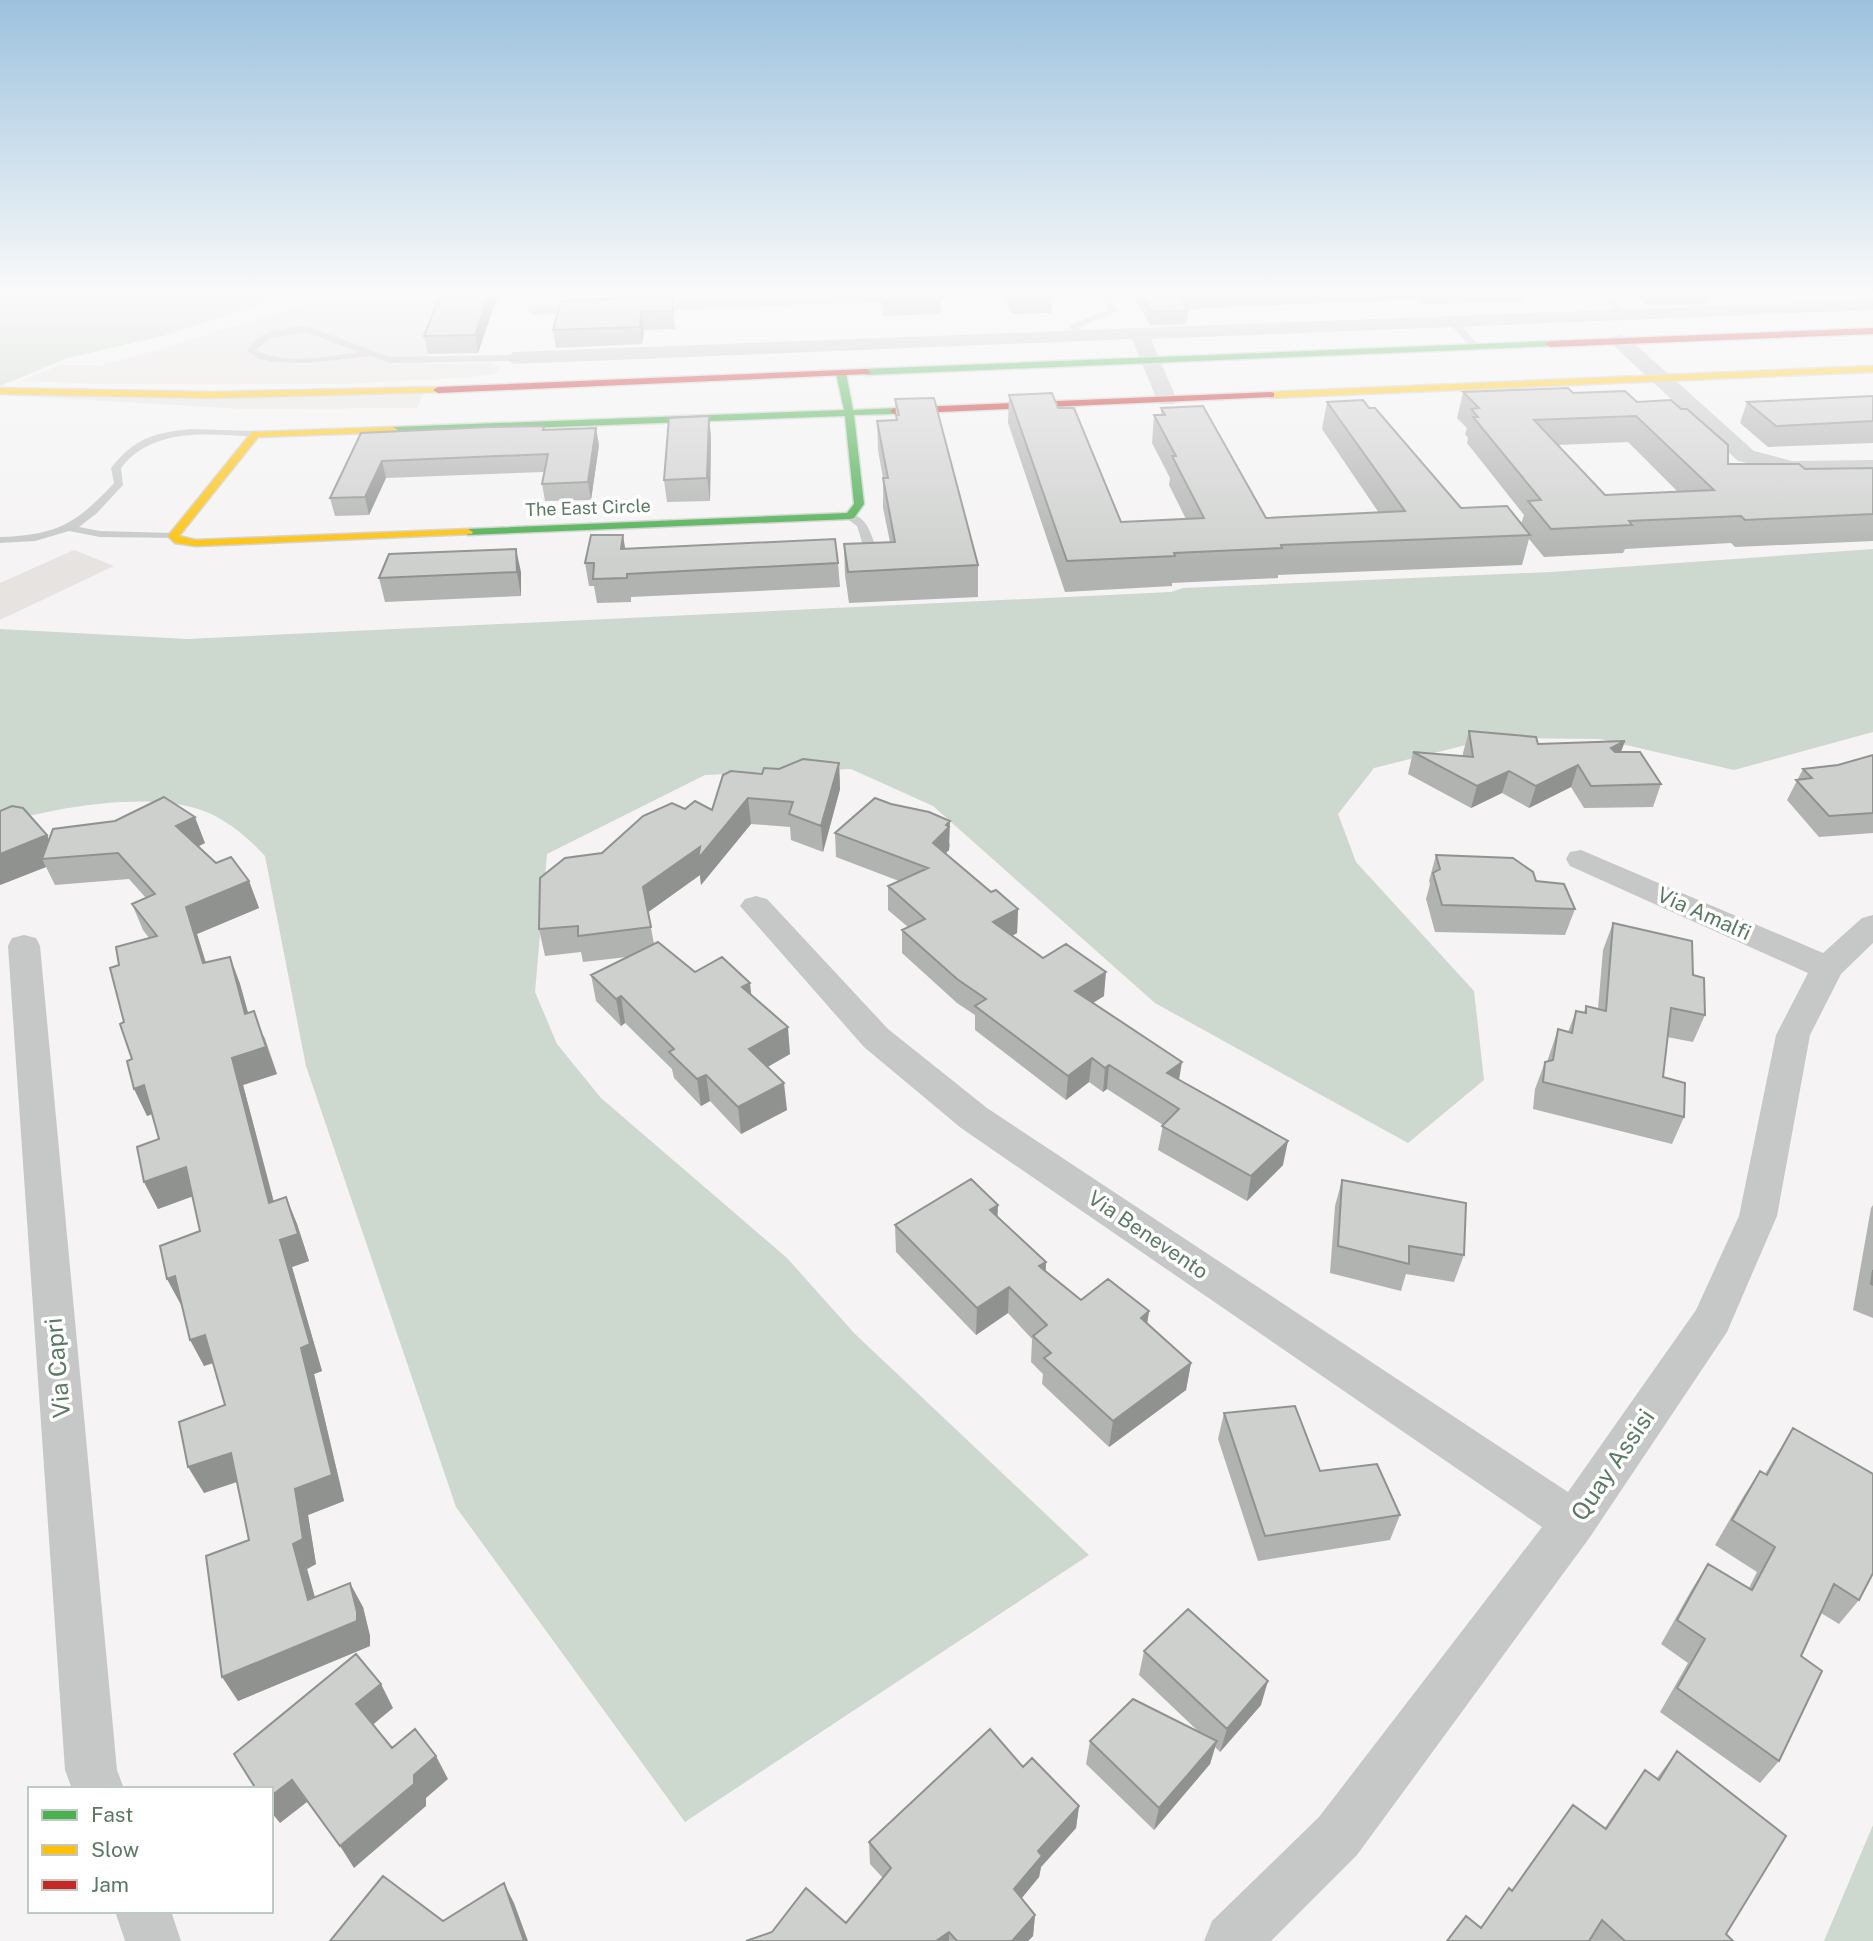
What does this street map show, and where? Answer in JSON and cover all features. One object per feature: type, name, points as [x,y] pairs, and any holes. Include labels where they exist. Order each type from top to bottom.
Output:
[{"type":"street","points":[[509,387],[510,382]]},
{"type":"street","points":[[0,391],[293,394],[638,382]]},
{"type":"street","points":[[843,382],[849,411],[859,504],[850,516]]},
{"type":"street","points":[[1160,382],[1167,400]]},
{"type":"street","points":[[176,539],[255,434],[633,422],[1599,382]]},
{"type":"street","points":[[1663,382],[1746,456],[1768,466],[1809,469],[1872,466]]},
{"type":"street","name":"The East Circle","points":[[176,539],[850,516]]},
{"type":"street","name":"Via Amalfi","points":[[1581,859],[1827,968]]},
{"type":"street","name":"Via Benevento","points":[[756,906],[876,1038],[974,1118],[1574,1522]]},
{"type":"street","name":"Quay Assisi","points":[[1232,1941],[1338,1836],[1574,1522],[1712,1320],[1758,1216],[1793,1035],[1827,968],[1873,925]]},
{"type":"street","name":"Via Capri","points":[[24,946],[91,1770],[97,1787]]},
{"type":"street","points":[[144,1913],[153,1941]]},
{"type":"lane","points":[[0,540],[29,539],[69,528],[87,517],[119,483],[116,468],[129,452],[152,440],[210,432],[255,434]]},
{"type":"lane","points":[[850,516],[862,525],[874,562]]},
{"type":"lane","points":[[69,528],[100,534],[176,539]]},
{"type":"shaded area","points":[[36,382],[388,382],[340,384]]},
{"type":"shaded area","points":[[423,394],[417,408],[243,409],[0,395]]},
{"type":"shaded area","points":[[1873,549],[1873,732],[1734,770],[1600,739],[1494,738],[1374,768],[1338,814],[1356,862],[1474,991],[1484,1080],[1408,1143],[1155,1003],[933,806],[851,769],[705,775],[547,854],[535,992],[557,1044],[601,1098],[787,1258],[855,1334],[1089,1555],[685,1822],[456,1507],[306,1066],[265,856],[244,835],[219,818],[178,804],[101,804],[47,812],[0,823],[0,629],[187,639],[1551,572]]},
{"type":"shaded area","points":[[74,550],[114,566],[0,620],[0,583]]},
{"type":"shaded area","points":[[1873,1825],[1873,1941],[1824,1941]]},
{"type":"building","points":[[1568,388],[1573,393],[1625,391],[1637,402],[1671,400],[1681,409],[1687,409],[1728,445],[1728,464],[1799,464],[1805,469],[1873,468],[1873,514],[1745,520],[1741,516],[1629,521],[1632,525],[1551,529],[1528,501],[1541,500],[1473,417],[1478,417],[1471,409],[1479,408],[1463,392]],"holes":[[[1636,416],[1714,490],[1605,495],[1534,420]]]},
{"type":"building","points":[[1052,393],[1058,408],[1074,408],[1121,522],[1204,518],[1154,415],[1165,415],[1161,408],[1203,406],[1266,518],[1405,511],[1327,402],[1363,400],[1369,408],[1375,408],[1461,508],[1507,506],[1530,535],[1281,545],[1282,548],[1067,561],[1009,395]]},
{"type":"building","points":[[1873,396],[1873,421],[1776,426],[1747,402]]},
{"type":"building","points":[[934,398],[978,565],[848,572],[844,544],[895,542],[883,478],[888,478],[877,421],[897,420],[896,415],[899,415],[895,399]]},
{"type":"building","points":[[709,416],[707,478],[664,480],[669,418]]},
{"type":"building","points":[[544,426],[543,430],[596,428],[588,482],[542,484],[548,454],[382,461],[365,497],[330,498],[361,433]]},
{"type":"building","points":[[591,535],[623,535],[621,549],[835,539],[838,563],[627,574],[627,578],[593,579],[594,563],[585,563]]},
{"type":"building","points":[[516,549],[517,572],[379,578],[389,554]]},
{"type":"building","points":[[1469,731],[1536,737],[1538,744],[1625,741],[1611,748],[1615,752],[1640,752],[1661,784],[1591,786],[1578,765],[1536,786],[1509,771],[1477,786],[1413,752],[1473,757]]},
{"type":"building","points":[[1873,755],[1873,813],[1829,816],[1796,780],[1812,778],[1803,769],[1838,765]]},
{"type":"building","points":[[803,759],[839,763],[821,826],[789,814],[793,802],[748,798],[698,859],[700,847],[643,887],[651,927],[578,936],[578,926],[539,929],[540,878],[565,858],[602,853],[643,816],[672,803],[685,809],[695,801],[712,810],[723,775],[731,771],[762,774],[764,768],[779,769]]},
{"type":"building","points":[[164,797],[195,817],[176,826],[216,863],[231,857],[249,881],[186,907],[203,963],[230,957],[245,1014],[254,1011],[266,1047],[232,1058],[269,1203],[286,1197],[298,1234],[280,1240],[310,1344],[301,1348],[332,1475],[295,1489],[303,1539],[293,1544],[308,1600],[350,1583],[357,1612],[357,1621],[222,1677],[206,1556],[249,1540],[231,1453],[188,1467],[179,1422],[225,1405],[205,1335],[190,1340],[175,1276],[167,1279],[160,1246],[200,1231],[186,1167],[144,1182],[137,1147],[159,1139],[144,1085],[134,1089],[127,1061],[132,1059],[120,1024],[124,1022],[110,968],[119,965],[116,947],[157,936],[132,904],[155,894],[118,853],[42,859],[53,829],[115,821]]},
{"type":"building","points":[[875,798],[929,812],[950,821],[946,825],[949,827],[933,843],[991,892],[996,890],[1018,909],[993,922],[1043,958],[1066,944],[1106,972],[1075,991],[1182,1062],[1167,1073],[1288,1141],[1251,1176],[1162,1126],[1179,1109],[1109,1065],[1105,1068],[1092,1058],[1068,1076],[975,1006],[986,999],[957,979],[902,930],[925,919],[888,886],[928,868],[835,833]]},
{"type":"building","points":[[12,806],[23,808],[47,835],[0,854],[0,811]]},
{"type":"building","points":[[1436,855],[1513,858],[1533,872],[1536,881],[1564,884],[1575,909],[1442,905],[1433,873],[1440,869]]},
{"type":"building","points":[[1613,923],[1692,941],[1693,975],[1704,978],[1705,1015],[1671,1008],[1663,1077],[1685,1083],[1684,1117],[1543,1082],[1545,1062],[1553,1060],[1558,1029],[1572,1033],[1576,1011],[1586,1013],[1586,1006],[1606,1011]]},
{"type":"building","points":[[658,942],[695,972],[722,957],[750,983],[742,987],[788,1027],[749,1049],[784,1083],[738,1107],[706,1075],[697,1079],[669,1052],[674,1049],[621,996],[616,999],[591,975]]},
{"type":"building","points":[[971,1179],[998,1205],[990,1210],[1046,1262],[1039,1266],[1081,1300],[1108,1279],[1149,1311],[1141,1318],[1191,1363],[1113,1421],[1044,1358],[1051,1353],[1033,1336],[1047,1325],[1009,1287],[977,1308],[895,1225]]},
{"type":"building","points":[[1342,1180],[1466,1203],[1464,1255],[1409,1246],[1409,1264],[1338,1246]]},
{"type":"building","points":[[1295,1406],[1320,1471],[1377,1464],[1400,1515],[1265,1536],[1224,1413]]},
{"type":"building","points":[[1793,1428],[1873,1474],[1873,1573],[1859,1600],[1834,1584],[1801,1656],[1822,1671],[1779,1761],[1677,1688],[1705,1639],[1677,1620],[1708,1564],[1752,1590],[1775,1547],[1732,1520],[1760,1471],[1767,1475]]},
{"type":"building","points":[[1188,1609],[1268,1681],[1227,1729],[1144,1651]]},
{"type":"building","points":[[356,1654],[381,1684],[356,1704],[392,1748],[415,1729],[436,1756],[414,1775],[414,1784],[340,1846],[292,1780],[273,1794],[273,1787],[255,1787],[234,1754]]},
{"type":"building","points":[[1133,1699],[1217,1741],[1159,1808],[1090,1741]]},
{"type":"building","points":[[990,1729],[1023,1767],[1032,1758],[1079,1806],[1038,1851],[1042,1856],[1014,1889],[1035,1915],[1012,1941],[957,1941],[949,1932],[936,1941],[746,1941],[772,1932],[806,1888],[846,1923],[891,1868],[869,1842]]},
{"type":"building","points":[[1677,1751],[1786,1836],[1726,1934],[1733,1941],[1625,1941],[1602,1920],[1589,1941],[1447,1941],[1466,1916],[1481,1928],[1509,1888],[1512,1891],[1573,1805],[1606,1829],[1645,1770],[1659,1780]]},
{"type":"building","points":[[383,1876],[443,1921],[504,1883],[524,1941],[330,1941]]},
{"type":"traffic: fast","points":[[468,532],[850,516],[859,504],[849,411],[843,382]]},
{"type":"traffic: fast","points":[[393,430],[895,411]]},
{"type":"traffic: slow","points":[[1271,395],[1582,382]]},
{"type":"traffic: slow","points":[[0,391],[211,395],[438,390]]},
{"type":"traffic: slow","points":[[393,430],[255,434],[173,536],[179,541],[196,543],[468,532]]},
{"type":"traffic: jam","points":[[438,390],[638,382]]},
{"type":"traffic: jam","points":[[895,411],[1271,395]]}]
